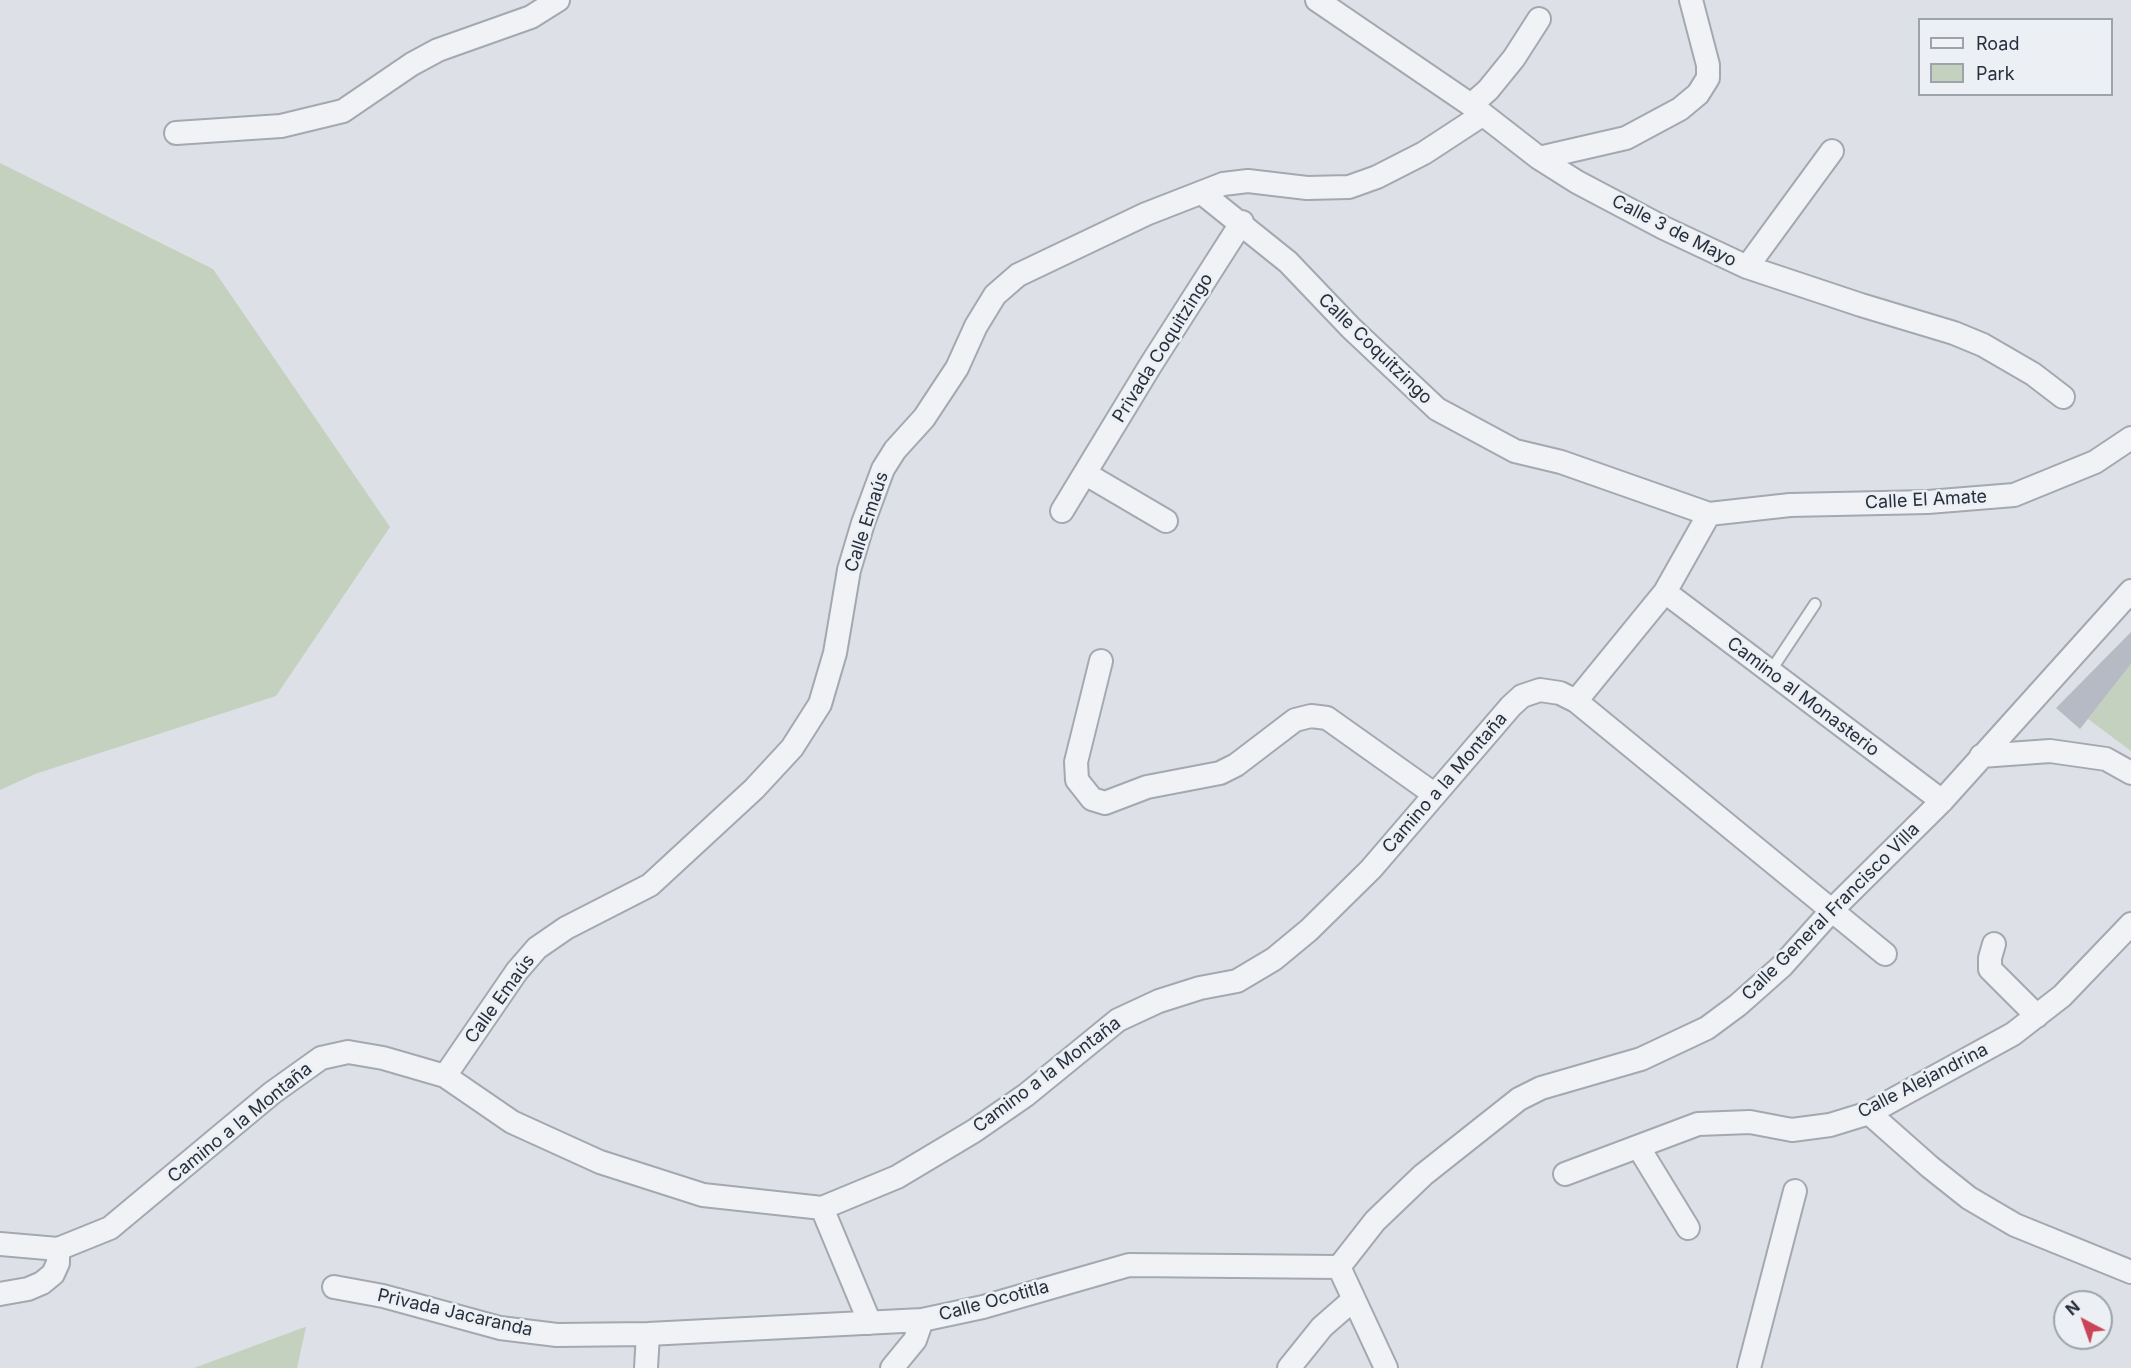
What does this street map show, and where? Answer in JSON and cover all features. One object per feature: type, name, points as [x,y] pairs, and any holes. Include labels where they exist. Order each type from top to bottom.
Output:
[{"type":"street","points":[[176,134],[280,126],[343,111],[412,63],[438,50],[531,17],[558,0]]},
{"type":"street","name":"Calle 3 de Mayo","points":[[1318,0],[1476,110],[1539,158],[1577,182],[1664,228],[1746,267],[1954,333],[1983,345],[2033,374],[2063,397]]},
{"type":"street","points":[[1539,158],[1626,138],[1680,108],[1698,94],[1708,78],[1708,65],[1691,0]]},
{"type":"street","name":"Calle Emaús","points":[[445,1076],[516,971],[537,948],[566,928],[650,885],[754,789],[792,748],[820,704],[834,653],[849,570],[883,469],[895,450],[924,418],[957,368],[976,326],[995,295],[1018,275],[1146,214],[1223,184],[1248,181],[1307,188],[1349,187],[1377,177],[1424,153],[1476,110],[1539,20]]},
{"type":"street","points":[[1577,182],[1589,148]]},
{"type":"street","points":[[1746,267],[1832,151]]},
{"type":"street","name":"Calle Coquitzingo","points":[[1202,193],[1242,222],[1288,262],[1351,328],[1437,409],[1515,450],[1561,462],[1708,514]]},
{"type":"street","name":"Privada Coquitzingo","points":[[1062,512],[1150,366],[1242,222]]},
{"type":"street","name":"Calle El Amate","points":[[1708,514],[1790,505],[1928,502],[2014,495],[2095,462],[2131,438]]},
{"type":"street","points":[[1086,474],[1166,521]]},
{"type":"street","points":[[1576,701],[1665,592],[1708,514]]},
{"type":"street","name":"Calle General Francisco Villa","points":[[1339,1267],[1376,1221],[1424,1175],[1519,1099],[1541,1088],[1641,1059],[1707,1028],[1738,1005],[1782,966],[1833,909],[1942,801],[2131,591]]},
{"type":"street","name":"Camino al Monasterio","points":[[1665,592],[1942,801]]},
{"type":"street","points":[[1101,661],[1076,762],[1077,780],[1092,799],[1106,802],[1147,787],[1220,773],[1236,765],[1287,724],[1311,716],[1327,718],[1434,794]]},
{"type":"street","name":"Camino a la Montaña","points":[[0,1244],[58,1249],[110,1228],[272,1094],[321,1058],[348,1052],[383,1058],[445,1076],[512,1122],[600,1162],[703,1195],[822,1208],[897,1178],[974,1131],[1026,1095],[1118,1020],[1159,1001],[1200,988],[1236,981],[1274,959],[1309,930],[1371,869],[1434,794],[1522,696],[1540,690],[1560,693],[1576,701],[1833,909],[1885,954]]},
{"type":"street","points":[[1981,756],[2050,751],[2106,759],[2131,773]]},
{"type":"street","name":"Calle Alejandrina","points":[[1565,1174],[1698,1124],[1750,1122],[1792,1130],[1830,1125],[1869,1113],[2013,1034],[2062,996],[2131,924]]},
{"type":"street","points":[[1994,944],[1990,969],[2037,1016]]},
{"type":"street","points":[[1869,1113],[1930,1167],[1970,1198],[2015,1225],[2131,1272]]},
{"type":"street","points":[[1639,1148],[1688,1228]]},
{"type":"street","points":[[1749,1368],[1795,1191]]},
{"type":"street","points":[[822,1208],[870,1323]]},
{"type":"street","points":[[0,1294],[28,1289],[48,1279],[58,1263],[58,1249]]},
{"type":"street","name":"Calle Ocotitla","points":[[648,1334],[922,1320],[983,1307],[1129,1265],[1339,1267]]},
{"type":"street","points":[[1339,1267],[1386,1368]]},
{"type":"street","name":"Privada Jacaranda","points":[[334,1287],[383,1296],[500,1328],[557,1335],[648,1334]]},
{"type":"street","points":[[1289,1368],[1322,1327],[1354,1299]]},
{"type":"street","points":[[892,1368],[915,1340],[922,1320]]},
{"type":"street","points":[[646,1368],[648,1334]]},
{"type":"lane","points":[[1770,672],[1815,604]]},
{"type":"green space","points":[[0,163],[213,269],[390,527],[276,696],[35,774],[0,790]]},
{"type":"green space","points":[[2131,664],[2131,751],[2088,719]]},
{"type":"green space","points":[[305,1327],[297,1368],[194,1368]]},
{"type":"building","points":[[2131,632],[2131,664],[2080,729],[2056,708]]}]
